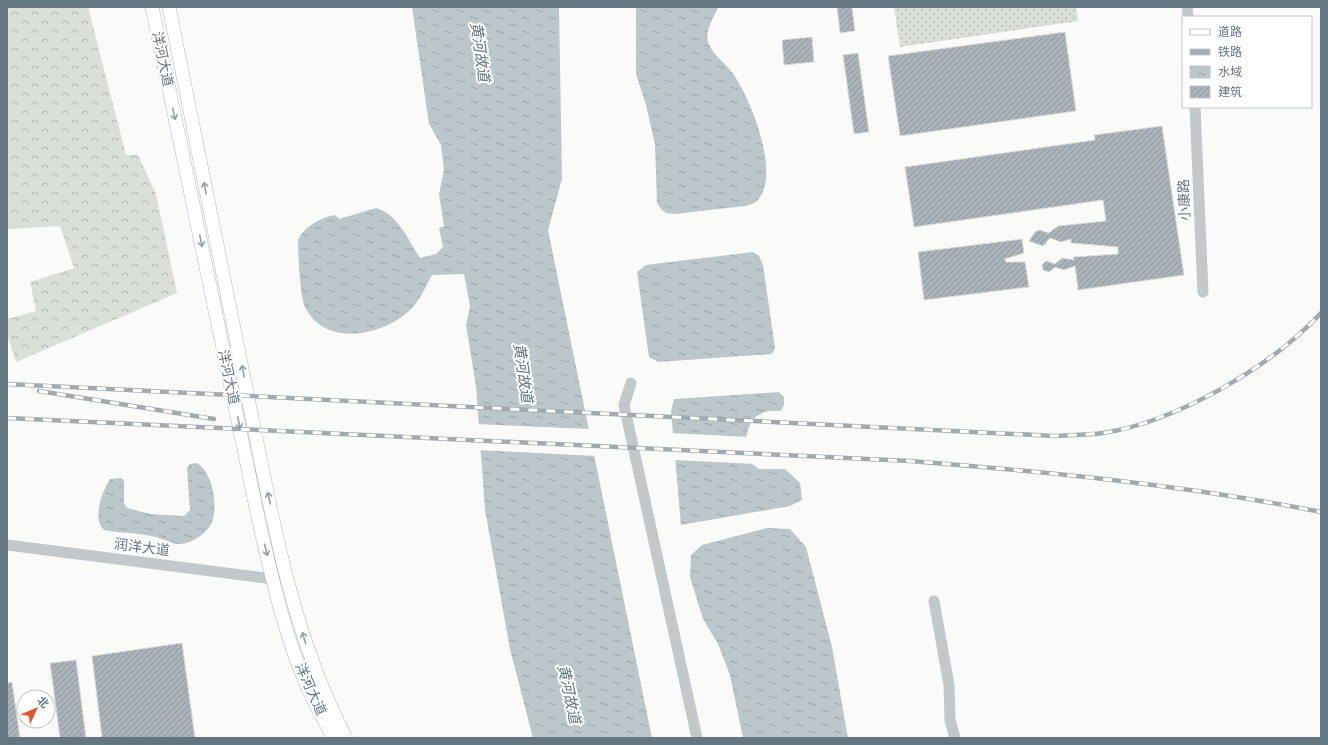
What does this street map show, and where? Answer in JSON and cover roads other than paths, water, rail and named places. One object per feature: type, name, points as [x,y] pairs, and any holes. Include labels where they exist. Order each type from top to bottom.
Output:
[{"type":"main road","name":"洋河大道","points":[[152,7],[259,522],[273,579],[291,642],[307,685],[333,738]]},
{"type":"main road","name":"洋河大道","points":[[169,7],[281,553],[309,656],[325,696],[346,738]]},
{"type":"street","name":"小康路","points":[[1195,108],[1203,292]]},
{"type":"street","points":[[631,383],[624,405],[697,738]]},
{"type":"street","name":"润洋大道","points":[[7,545],[273,579]]},
{"type":"street","points":[[934,601],[949,686],[950,720],[955,738]]},
{"type":"water","name":"黄河故道","points":[[412,7],[559,7],[562,179],[548,230],[652,738],[533,738],[510,649],[485,510],[476,386],[466,325],[470,306],[464,274],[432,275],[420,297],[411,309],[400,318],[386,326],[355,334],[340,333],[326,328],[314,320],[303,302],[298,240],[304,231],[313,223],[323,218],[335,215],[339,219],[376,208],[390,216],[402,228],[420,258],[436,254],[443,247],[439,228],[444,226],[439,194],[444,170],[441,145],[429,124]]},
{"type":"water","points":[[636,7],[718,7],[709,28],[707,37],[708,42],[716,55],[734,75],[741,87],[755,119],[765,157],[766,174],[764,189],[757,201],[754,203],[745,206],[675,214],[666,213],[657,203],[655,144],[646,105],[636,74]]},
{"type":"water","points":[[753,252],[759,256],[763,265],[775,348],[772,354],[658,362],[649,357],[637,272],[646,265]]},
{"type":"water","points":[[779,392],[784,397],[784,405],[781,411],[769,411],[761,414],[750,424],[746,439],[744,458],[759,469],[785,469],[800,483],[802,500],[790,506],[681,525],[671,411],[674,399]]},
{"type":"water","points":[[196,463],[207,473],[213,490],[214,500],[211,524],[209,528],[199,537],[186,543],[177,544],[158,537],[143,534],[104,530],[100,525],[99,512],[101,498],[110,479],[121,478],[124,480],[124,503],[127,508],[150,514],[184,516],[190,510],[187,468],[190,464]]},
{"type":"water","points":[[767,528],[790,529],[806,547],[832,647],[848,738],[743,738],[730,675],[718,644],[703,619],[690,577],[691,555],[702,545]]},
{"type":"railway","points":[[7,384],[1054,436],[1085,435],[1131,427],[1161,417],[1221,389],[1276,353],[1321,313]]},
{"type":"railway","points":[[39,391],[214,419]]},
{"type":"railway","points":[[7,418],[910,461],[1116,480],[1219,494],[1321,512]]}]
